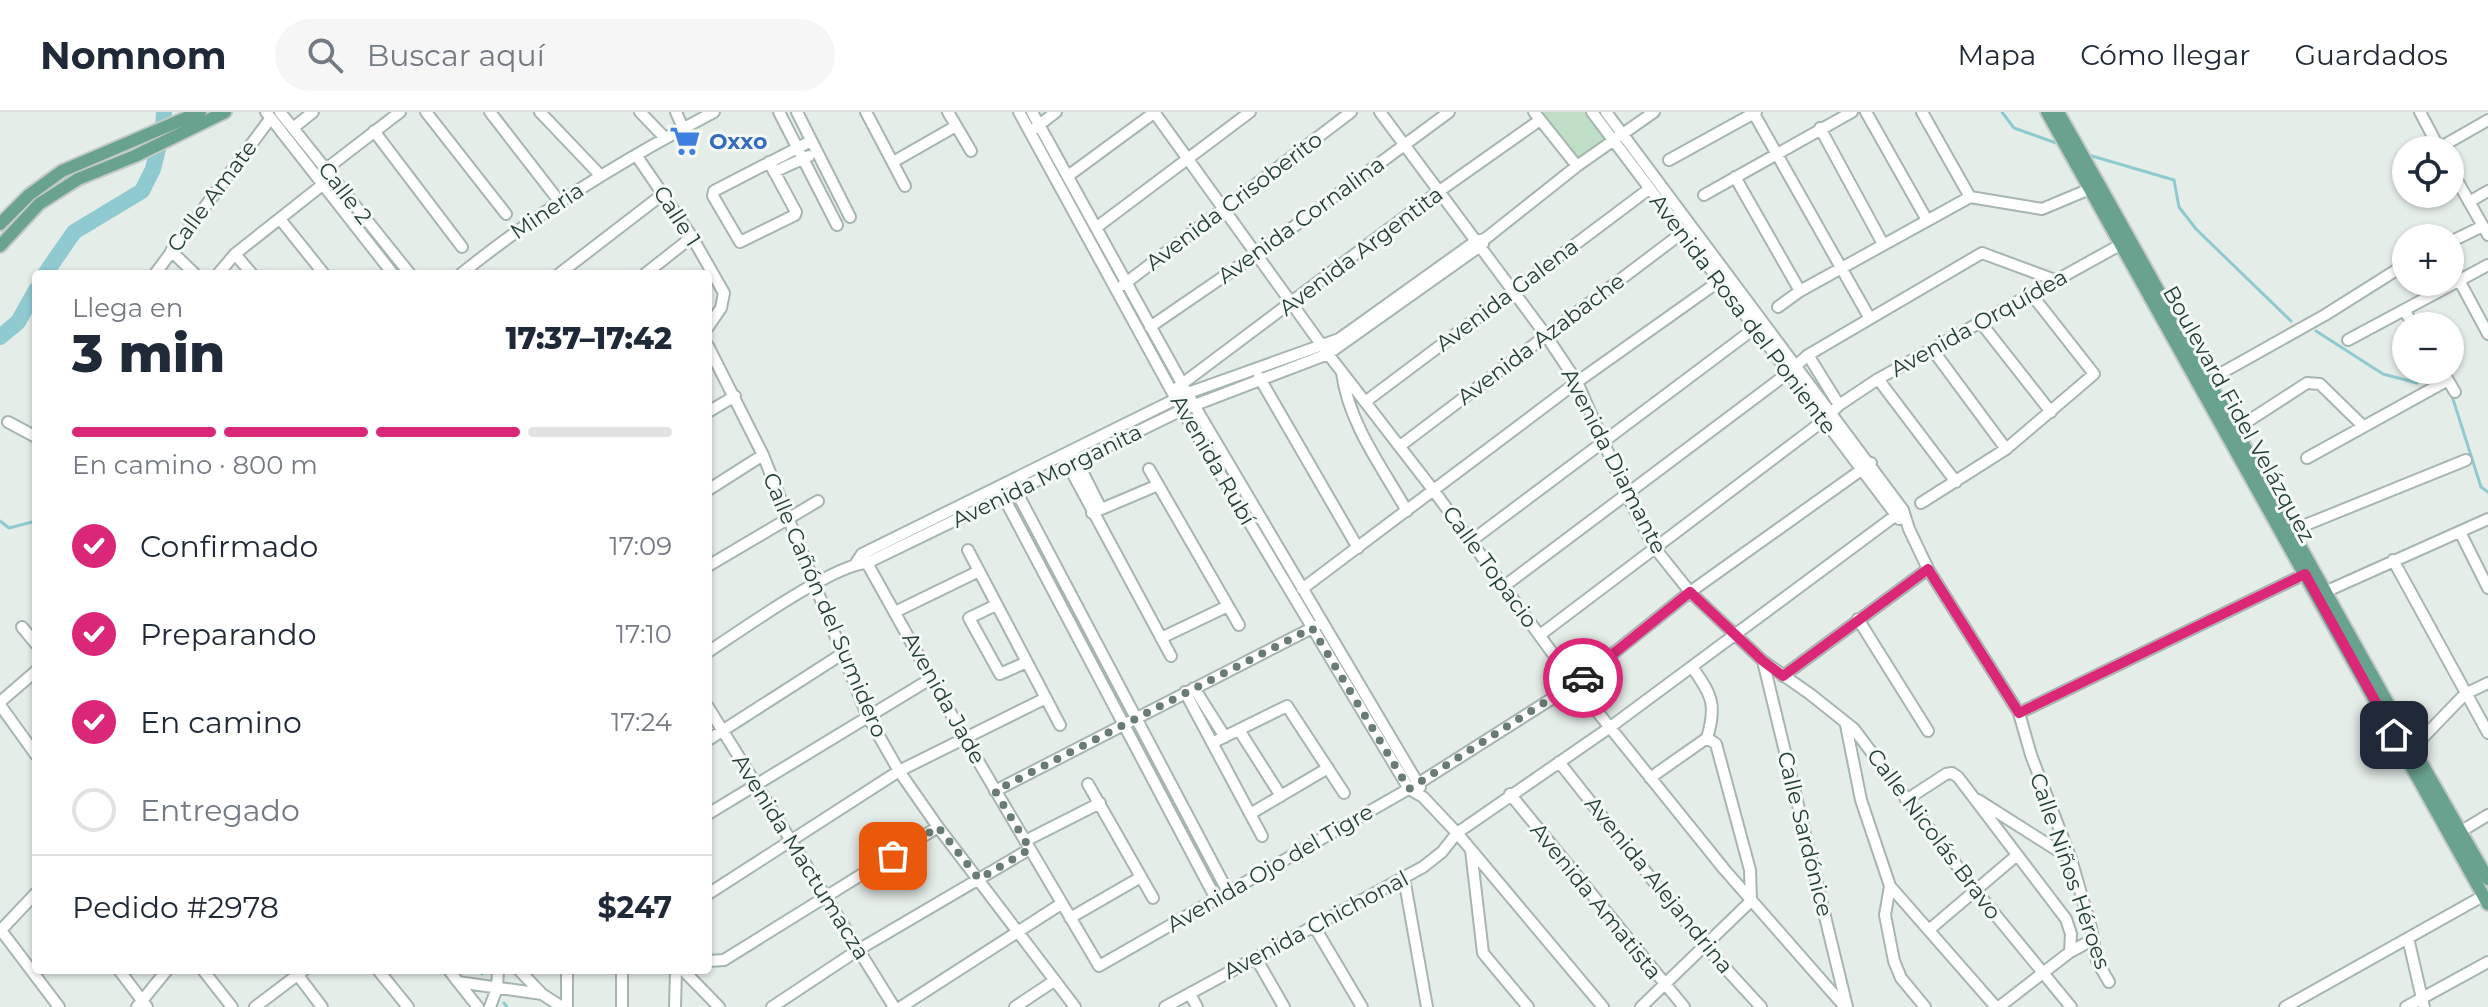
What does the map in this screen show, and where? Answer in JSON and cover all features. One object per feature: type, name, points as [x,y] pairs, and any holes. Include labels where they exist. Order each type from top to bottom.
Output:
[{"type":"main road","points":[[0,224],[29,195],[62,171],[129,142],[225,112]]},
{"type":"main road","name":"Boulevard Fidel Velázquez","points":[[2047,112],[2091,181],[2241,449],[2305,574],[2455,834],[2488,879]]},
{"type":"main road","name":"Boulevard Fidel Velázquez","points":[[2058,112],[2069,143]]},
{"type":"main road","points":[[0,246],[39,204],[78,179],[135,156],[203,117]]},
{"type":"main road","name":"Boulevard Fidel Velázquez","points":[[2125,242],[2209,380],[2236,429],[2241,449],[2293,530],[2327,591],[2412,749],[2486,900]]},
{"type":"street","name":"Calle 2","points":[[280,112],[407,270]]},
{"type":"street","points":[[293,128],[313,112]]},
{"type":"street","points":[[221,270],[235,254],[323,184],[329,173],[374,131],[400,112]]},
{"type":"street","points":[[426,112],[506,214]]},
{"type":"street","points":[[490,112],[559,201]]},
{"type":"street","points":[[540,112],[600,175]]},
{"type":"street","points":[[640,112],[665,138]]},
{"type":"street","points":[[676,112],[683,128]]},
{"type":"street","name":"Mineria","points":[[466,270],[559,201],[714,112]]},
{"type":"street","points":[[779,112],[837,225]]},
{"type":"street","points":[[797,112],[850,217]]},
{"type":"street","points":[[866,112],[905,186]]},
{"type":"street","points":[[948,112],[971,151]]},
{"type":"street","name":"Avenida Rubí","points":[[1019,112],[1068,176],[1097,227],[1121,286],[1150,327],[1186,388],[1246,505],[1414,786],[1603,1007]]},
{"type":"street","name":"Avenida Rubí","points":[[1032,112],[1034,128],[1121,286],[1182,410],[1302,589],[1317,625]]},
{"type":"street","points":[[1034,128],[1056,112]]},
{"type":"street","points":[[1068,176],[1154,112]]},
{"type":"street","name":"Calle Topacio","points":[[1154,112],[1326,350],[1609,728],[1751,901],[1846,1007]]},
{"type":"street","points":[[1097,227],[1250,112]]},
{"type":"street","name":"Avenida Crisoberito","points":[[1121,286],[1351,112]]},
{"type":"street","name":"Avenida Diamante","points":[[1380,112],[1438,192],[1481,243],[1577,382],[1626,493],[1654,547],[1690,592],[1783,676]]},
{"type":"street","name":"Avenida Cornalina","points":[[1150,327],[1258,253],[1449,112]]},
{"type":"street","name":"Avenida Rosa del Poniente","points":[[1592,112],[1617,136],[1649,189],[1754,329],[1792,368],[1823,421],[1866,467]]},
{"type":"street","points":[[1606,112],[1617,136],[1764,322],[1792,368],[1835,408]]},
{"type":"street","points":[[1669,160],[1754,112],[1869,317]]},
{"type":"street","points":[[1704,195],[1852,112]]},
{"type":"street","points":[[1866,112],[1927,220]]},
{"type":"street","points":[[1922,112],[1970,197]]},
{"type":"street","points":[[2420,112],[2432,136]]},
{"type":"street","points":[[1186,388],[1326,350],[1481,243],[1577,166],[1650,114]]},
{"type":"street","name":"Calle 2","points":[[268,115],[390,270]]},
{"type":"street","name":"Calle Amate","points":[[158,270],[268,115]]},
{"type":"street","points":[[1537,116],[1577,166]]},
{"type":"street","name":"Avenida Argentita","points":[[1175,395],[1537,116]]},
{"type":"street","points":[[2461,136],[2488,120]]},
{"type":"street","points":[[893,162],[956,126]]},
{"type":"street","points":[[1820,128],[1883,244]]},
{"type":"street","points":[[374,131],[462,247]]},
{"type":"street","points":[[772,167],[795,215],[740,242],[712,193],[800,153],[811,141]]},
{"type":"street","points":[[800,153],[816,152]]},
{"type":"street","name":"Calle 1","points":[[636,155],[711,270]]},
{"type":"street","points":[[1735,177],[1800,291]]},
{"type":"street","points":[[1778,307],[1800,291],[1970,197],[2042,209],[2091,181]]},
{"type":"street","name":"Avenida Galena","points":[[1365,402],[1649,189]]},
{"type":"street","points":[[2469,202],[2488,191]]},
{"type":"street","points":[[2464,193],[2486,230],[2464,237]]},
{"type":"street","points":[[564,270],[663,194]]},
{"type":"street","points":[[280,219],[321,270]]},
{"type":"street","name":"Avenida Azabache","points":[[1400,446],[1682,233]]},
{"type":"street","points":[[650,270],[692,237]]},
{"type":"street","name":"Avenida Orquídea","points":[[1540,635],[1823,421],[1835,408],[1878,379],[2125,242]]},
{"type":"street","points":[[171,251],[191,270]]},
{"type":"street","points":[[1503,587],[1808,355],[1982,253],[2055,280]]},
{"type":"street","points":[[235,254],[249,270]]},
{"type":"street","points":[[2464,280],[2488,265]]},
{"type":"street","name":"Calle 1","points":[[712,272],[724,293],[721,308],[712,321]]},
{"type":"street","points":[[2209,380],[2325,315],[2392,273]]},
{"type":"street","points":[[1302,589],[1577,382],[1718,282]]},
{"type":"street","points":[[2464,289],[2488,334]]},
{"type":"street","points":[[1921,503],[2006,449],[2094,374],[2032,295]]},
{"type":"street","points":[[2348,340],[2432,296]]},
{"type":"street","points":[[1471,541],[1764,322]]},
{"type":"street","points":[[1981,323],[2051,412]]},
{"type":"street","points":[[1932,349],[2006,449]]},
{"type":"street","name":"Avenida Morganita","points":[[861,560],[1017,492],[1182,410],[1326,350]]},
{"type":"street","name":"Calle Cañón del Sumidero","points":[[712,353],[763,455],[867,715],[899,771],[938,827],[1075,1007]]},
{"type":"street","points":[[1808,355],[1866,467]]},
{"type":"street","points":[[1254,369],[1358,548]]},
{"type":"street","points":[[1342,371],[1353,418],[1407,511]]},
{"type":"street","points":[[1878,379],[1956,482]]},
{"type":"street","points":[[2236,429],[2307,383],[2320,384],[2363,426]]},
{"type":"street","points":[[2307,458],[2441,384]]},
{"type":"street","points":[[2450,384],[2455,392]]},
{"type":"street","name":"Avenida Morganita","points":[[712,649],[813,585],[1175,395]]},
{"type":"street","points":[[712,410],[735,396]]},
{"type":"street","points":[[8,422],[32,435]]},
{"type":"street","points":[[1067,452],[1171,656]]},
{"type":"street","points":[[712,487],[763,455]]},
{"type":"street","points":[[2293,530],[2466,460]]},
{"type":"street","name":"Calle Niños Héroes","points":[[1866,467],[1909,529],[1928,569],[2019,713],[2031,755],[2071,859],[2097,961],[2109,982]]},
{"type":"street","name":"Avenida Ojo del Tigre","points":[[1099,966],[1414,786],[1575,684],[1690,592],[1866,467]]},
{"type":"street","points":[[1149,469],[1239,625]]},
{"type":"street","points":[[1012,481],[1228,892]]},
{"type":"street","points":[[1097,511],[1158,485]]},
{"type":"street","points":[[999,487],[1216,899]]},
{"type":"street","points":[[712,564],[818,501]]},
{"type":"street","name":"Avenida Chichonal","points":[[1165,1007],[1404,878],[1442,852],[1457,833],[1609,728],[1899,513]]},
{"type":"street","points":[[2327,591],[2488,519]]},
{"type":"street","points":[[2460,532],[2488,588]]},
{"type":"street","points":[[968,550],[1060,725]]},
{"type":"street","name":"Avenida Jade","points":[[861,560],[895,612],[995,791],[1099,966]]},
{"type":"street","points":[[2393,560],[2488,733]]},
{"type":"street","points":[[1783,676],[1928,569]]},
{"type":"street","points":[[895,612],[979,571]]},
{"type":"street","points":[[2019,713],[2305,574]]},
{"type":"street","points":[[1063,610],[1075,603]]},
{"type":"street","points":[[996,605],[969,618],[1000,674],[1027,662]]},
{"type":"street","points":[[1161,638],[1228,606]]},
{"type":"street","points":[[1858,619],[1928,731]]},
{"type":"street","points":[[995,791],[1317,625]]},
{"type":"street","points":[[22,627],[32,639]]},
{"type":"street","points":[[712,738],[842,654]]},
{"type":"street","name":"Calle Sardónice","points":[[1763,661],[1846,1007]]},
{"type":"street","points":[[1650,778],[1707,738],[1714,716],[1712,697],[1692,667]]},
{"type":"street","points":[[32,675],[0,704],[32,749]]},
{"type":"street","name":"Calle Nicolás Bravo","points":[[1783,676],[1854,729],[1976,891],[2071,1007]]},
{"type":"street","points":[[712,812],[932,678]]},
{"type":"street","points":[[2412,749],[2465,694],[2488,683]]},
{"type":"street","points":[[1190,690],[1225,737]]},
{"type":"street","points":[[1190,690],[1212,743],[1262,836]]},
{"type":"street","points":[[712,891],[899,771],[1046,698]]},
{"type":"street","points":[[1212,743],[1287,706],[1344,793]]},
{"type":"street","name":"Avenida Mactumacza","points":[[712,713],[894,1007]]},
{"type":"street","points":[[1846,725],[1861,800],[1890,886],[1998,1007],[2070,952],[2092,940]]},
{"type":"street","points":[[1239,730],[1281,796]]},
{"type":"street","points":[[1641,1007],[1751,901],[1750,870],[1716,744],[1707,738]]},
{"type":"street","name":"Avenida Alejandrina","points":[[1559,762],[1704,945],[1761,1007]]},
{"type":"street","points":[[1250,814],[1328,768]]},
{"type":"street","points":[[1906,800],[1952,773],[2066,919],[2071,934],[2070,952]]},
{"type":"street","points":[[1088,784],[1153,898]]},
{"type":"street","name":"Avenida Amatista","points":[[1510,794],[1684,1007]]},
{"type":"street","points":[[1971,795],[2071,859]]},
{"type":"street","points":[[772,1007],[858,950],[1100,803]]},
{"type":"street","points":[[2455,834],[2488,815]]},
{"type":"street","points":[[712,961],[724,960],[938,827]]},
{"type":"street","points":[[1470,849],[1483,953],[1528,1007]]},
{"type":"street","points":[[1930,929],[2016,856]]},
{"type":"street","points":[[1070,918],[1141,877]]},
{"type":"street","points":[[1404,878],[1427,1007]]},
{"type":"street","points":[[1890,886],[1886,924],[1901,978],[1925,1007]]},
{"type":"street","points":[[32,897],[0,930],[32,972]]},
{"type":"street","points":[[2285,1007],[2408,938],[2486,900]]},
{"type":"street","points":[[901,1007],[1061,904]]},
{"type":"street","points":[[1314,926],[1362,1007]]},
{"type":"street","points":[[2408,938],[2423,1002]]},
{"type":"street","points":[[1256,958],[1284,1007]]},
{"type":"street","points":[[2406,1007],[2423,1002],[2488,962]]},
{"type":"street","points":[[34,974],[59,1007]]},
{"type":"street","points":[[122,974],[142,1005],[164,974]]},
{"type":"street","points":[[206,974],[232,1007]]},
{"type":"street","points":[[255,1007],[295,974]]},
{"type":"street","points":[[301,974],[322,1007]]},
{"type":"street","points":[[381,974],[408,1007]]},
{"type":"street","points":[[452,974],[478,1007]]},
{"type":"street","points":[[490,1007],[497,988],[496,974]]},
{"type":"street","points":[[514,989],[516,974]]},
{"type":"street","points":[[521,974],[542,994],[564,1007],[567,974]]},
{"type":"street","points":[[622,974],[622,1007]]},
{"type":"street","points":[[675,1007],[676,974]]},
{"type":"street","points":[[687,974],[719,1007]]},
{"type":"street","points":[[1015,1007],[1054,981]]},
{"type":"street","points":[[458,982],[542,994]]},
{"type":"street","points":[[1190,994],[1197,1007]]},
{"type":"green space","points":[[1540,112],[1586,112],[1607,140],[1577,162]]},
{"type":"waterway","points":[[48,270],[74,232],[142,191],[153,169],[164,112]]},
{"type":"waterway","points":[[2002,112],[2014,128],[2059,144]]},
{"type":"waterway","points":[[2085,154],[2174,180],[2179,207],[2196,229],[2291,321]]},
{"type":"waterway","points":[[0,337],[18,322],[32,297]]},
{"type":"waterway","points":[[2316,331],[2383,374],[2392,376]]},
{"type":"waterway","points":[[2452,396],[2481,487],[2488,492]]},
{"type":"waterway","points":[[0,521],[9,528],[32,522]]},
{"type":"waterway","points":[[504,1003],[507,1007]]},
{"type":"way so far","points":[[893,856],[938,827],[979,879],[1030,849],[995,791],[1312,628],[1409,789],[1583,678]]},
{"type":"place","name":"Oxxo","points":[[685,141]]},
{"type":"route","points":[[1583,678],[1690,592],[1783,676],[1928,569],[2019,713],[2305,574],[2394,735]]}]
